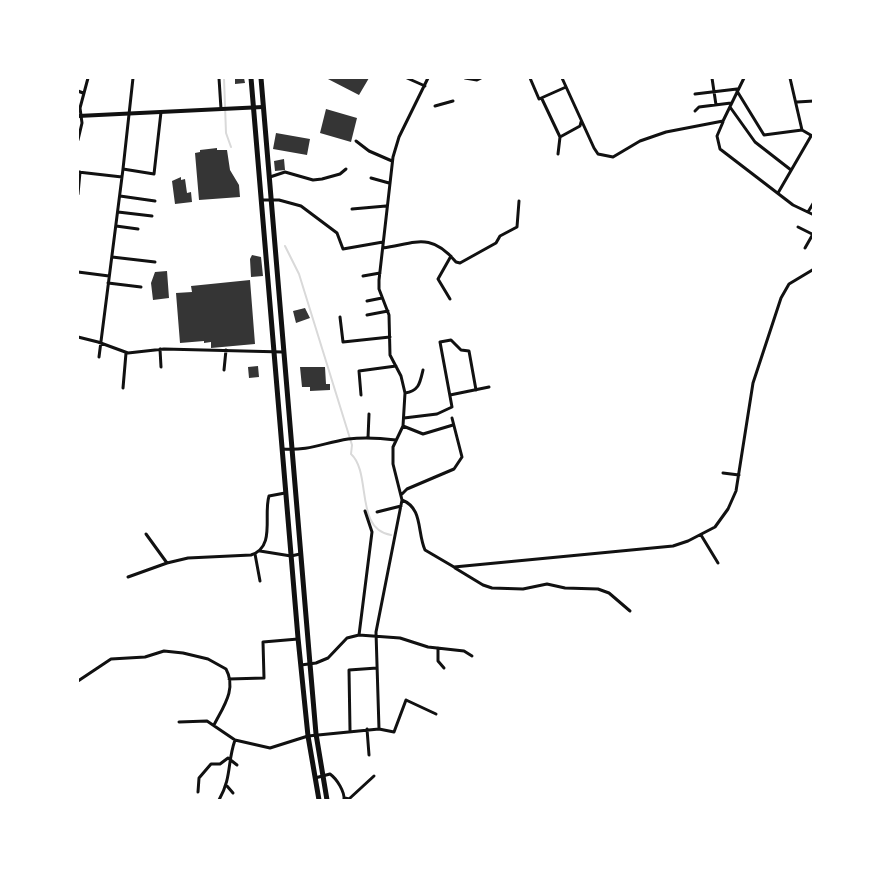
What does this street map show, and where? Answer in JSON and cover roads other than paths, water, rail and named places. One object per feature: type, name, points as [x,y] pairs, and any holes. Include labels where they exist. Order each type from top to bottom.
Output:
[{"type":"main road","points":[[251,78],[298,638],[308,736],[319,800]]},
{"type":"main road","points":[[261,78],[316,734],[328,800]]},
{"type":"street","points":[[78,140],[79,116],[88,78]]},
{"type":"street","points":[[98,357],[120,196],[132,78]]},
{"type":"street","points":[[219,78],[224,110]]},
{"type":"street","points":[[407,78],[425,86]]},
{"type":"street","points":[[379,729],[376,638],[401,506],[402,497],[393,464],[393,447],[403,426],[405,393],[396,366],[390,355],[388,311],[379,289],[380,273],[392,161],[398,138],[428,78]]},
{"type":"street","points":[[465,78],[477,80],[481,78]]},
{"type":"street","points":[[530,78],[560,137],[558,154]]},
{"type":"street","points":[[562,78],[598,154],[613,157],[640,141],[666,132],[723,121]]},
{"type":"street","points":[[712,78],[716,105]]},
{"type":"street","points":[[744,78],[717,136],[720,149],[794,205],[814,215]]},
{"type":"street","points":[[790,78],[802,130]]},
{"type":"street","points":[[542,99],[566,87]]},
{"type":"street","points":[[695,94],[738,90]]},
{"type":"street","points":[[738,90],[764,135],[802,130],[812,136],[778,193]]},
{"type":"street","points":[[78,91],[83,93]]},
{"type":"street","points":[[435,106],[453,101]]},
{"type":"street","points":[[797,102],[814,101]]},
{"type":"street","points":[[695,111],[699,107],[732,103]]},
{"type":"street","points":[[79,116],[263,107]]},
{"type":"street","points":[[730,107],[755,142],[791,170]]},
{"type":"street","points":[[123,169],[154,174],[161,112]]},
{"type":"street","points":[[560,137],[580,126],[581,121]]},
{"type":"street","points":[[356,141],[369,151],[392,161]]},
{"type":"street","points":[[269,177],[285,172],[313,180],[340,174],[346,169]]},
{"type":"street","points":[[78,194],[79,172],[122,177]]},
{"type":"street","points":[[371,178],[389,183]]},
{"type":"street","points":[[120,196],[155,201]]},
{"type":"street","points":[[262,200],[301,206],[337,233],[343,249],[383,242]]},
{"type":"street","points":[[383,248],[424,240],[446,250],[456,262],[460,263],[496,243],[500,236],[517,227],[519,201]]},
{"type":"street","points":[[808,212],[814,202]]},
{"type":"street","points":[[352,209],[386,206]]},
{"type":"street","points":[[118,212],[152,216]]},
{"type":"street","points":[[116,226],[138,230]]},
{"type":"street","points":[[798,227],[813,235],[805,248]]},
{"type":"street","points":[[450,299],[438,279],[451,256]]},
{"type":"street","points":[[112,257],[155,262]]},
{"type":"street","points":[[454,567],[673,546],[702,535],[715,527],[728,509],[736,491],[753,383],[781,298],[784,291],[796,278],[814,269]]},
{"type":"street","points":[[78,272],[109,276]]},
{"type":"street","points":[[363,276],[380,273]]},
{"type":"street","points":[[108,283],[141,288]]},
{"type":"street","points":[[367,301],[382,298]]},
{"type":"street","points":[[367,315],[388,311]]},
{"type":"street","points":[[340,317],[343,342],[390,337]]},
{"type":"street","points":[[78,338],[101,343],[126,353],[160,349],[283,352]]},
{"type":"street","points":[[404,418],[437,414],[452,407],[440,342],[451,340],[461,350],[468,351],[476,390]]},
{"type":"street","points":[[160,349],[161,367]]},
{"type":"street","points":[[224,370],[226,350]]},
{"type":"street","points":[[123,388],[126,353]]},
{"type":"street","points":[[361,395],[359,371],[396,366]]},
{"type":"street","points":[[405,393],[414,392],[419,386],[423,370]]},
{"type":"street","points":[[450,394],[489,387]]},
{"type":"street","points":[[368,438],[369,414]]},
{"type":"street","points":[[402,497],[407,489],[454,469],[462,457],[452,418]]},
{"type":"street","points":[[403,426],[424,434],[453,425]]},
{"type":"street","points":[[282,449],[311,449],[350,439],[396,440]]},
{"type":"street","points":[[723,473],[739,476]]},
{"type":"street","points":[[128,577],[167,563],[188,558],[255,554],[260,551],[266,541],[268,498],[270,495],[285,493]]},
{"type":"street","points":[[402,497],[417,513],[425,550],[483,586],[523,589],[547,584],[565,588],[598,589],[609,593],[630,612]]},
{"type":"street","points":[[377,512],[401,506]]},
{"type":"street","points":[[359,635],[372,532],[365,511]]},
{"type":"street","points":[[146,534],[167,563]]},
{"type":"street","points":[[702,535],[718,563]]},
{"type":"street","points":[[260,551],[291,556],[301,554]]},
{"type":"street","points":[[255,554],[260,581]]},
{"type":"street","points":[[301,665],[328,658],[347,638],[359,635],[376,638],[400,638],[438,648],[464,651],[472,656]]},
{"type":"street","points":[[229,679],[264,678],[263,642],[298,638]]},
{"type":"street","points":[[438,648],[438,661],[444,668]]},
{"type":"street","points":[[78,681],[111,659],[145,657],[164,651],[208,659],[226,670],[229,679],[228,698],[214,724]]},
{"type":"street","points":[[350,730],[349,670],[377,668]]},
{"type":"street","points":[[179,722],[207,721],[235,740],[270,748],[316,734],[367,729],[394,732],[406,700],[436,714]]},
{"type":"street","points":[[367,729],[368,755]]},
{"type":"street","points":[[198,792],[199,778],[211,764],[220,764],[228,758],[235,740]]},
{"type":"street","points":[[228,758],[237,765]]},
{"type":"street","points":[[219,800],[227,786],[230,766],[228,758]]},
{"type":"street","points":[[314,778],[330,774],[334,777],[345,799],[349,799],[374,776]]},
{"type":"street","points":[[227,786],[234,793]]},
{"type":"waterway","points":[[224,78],[226,133],[231,147]]},
{"type":"waterway","points":[[285,246],[299,274],[352,445],[351,454],[361,474],[368,512],[372,522],[380,531],[391,535]]}]
